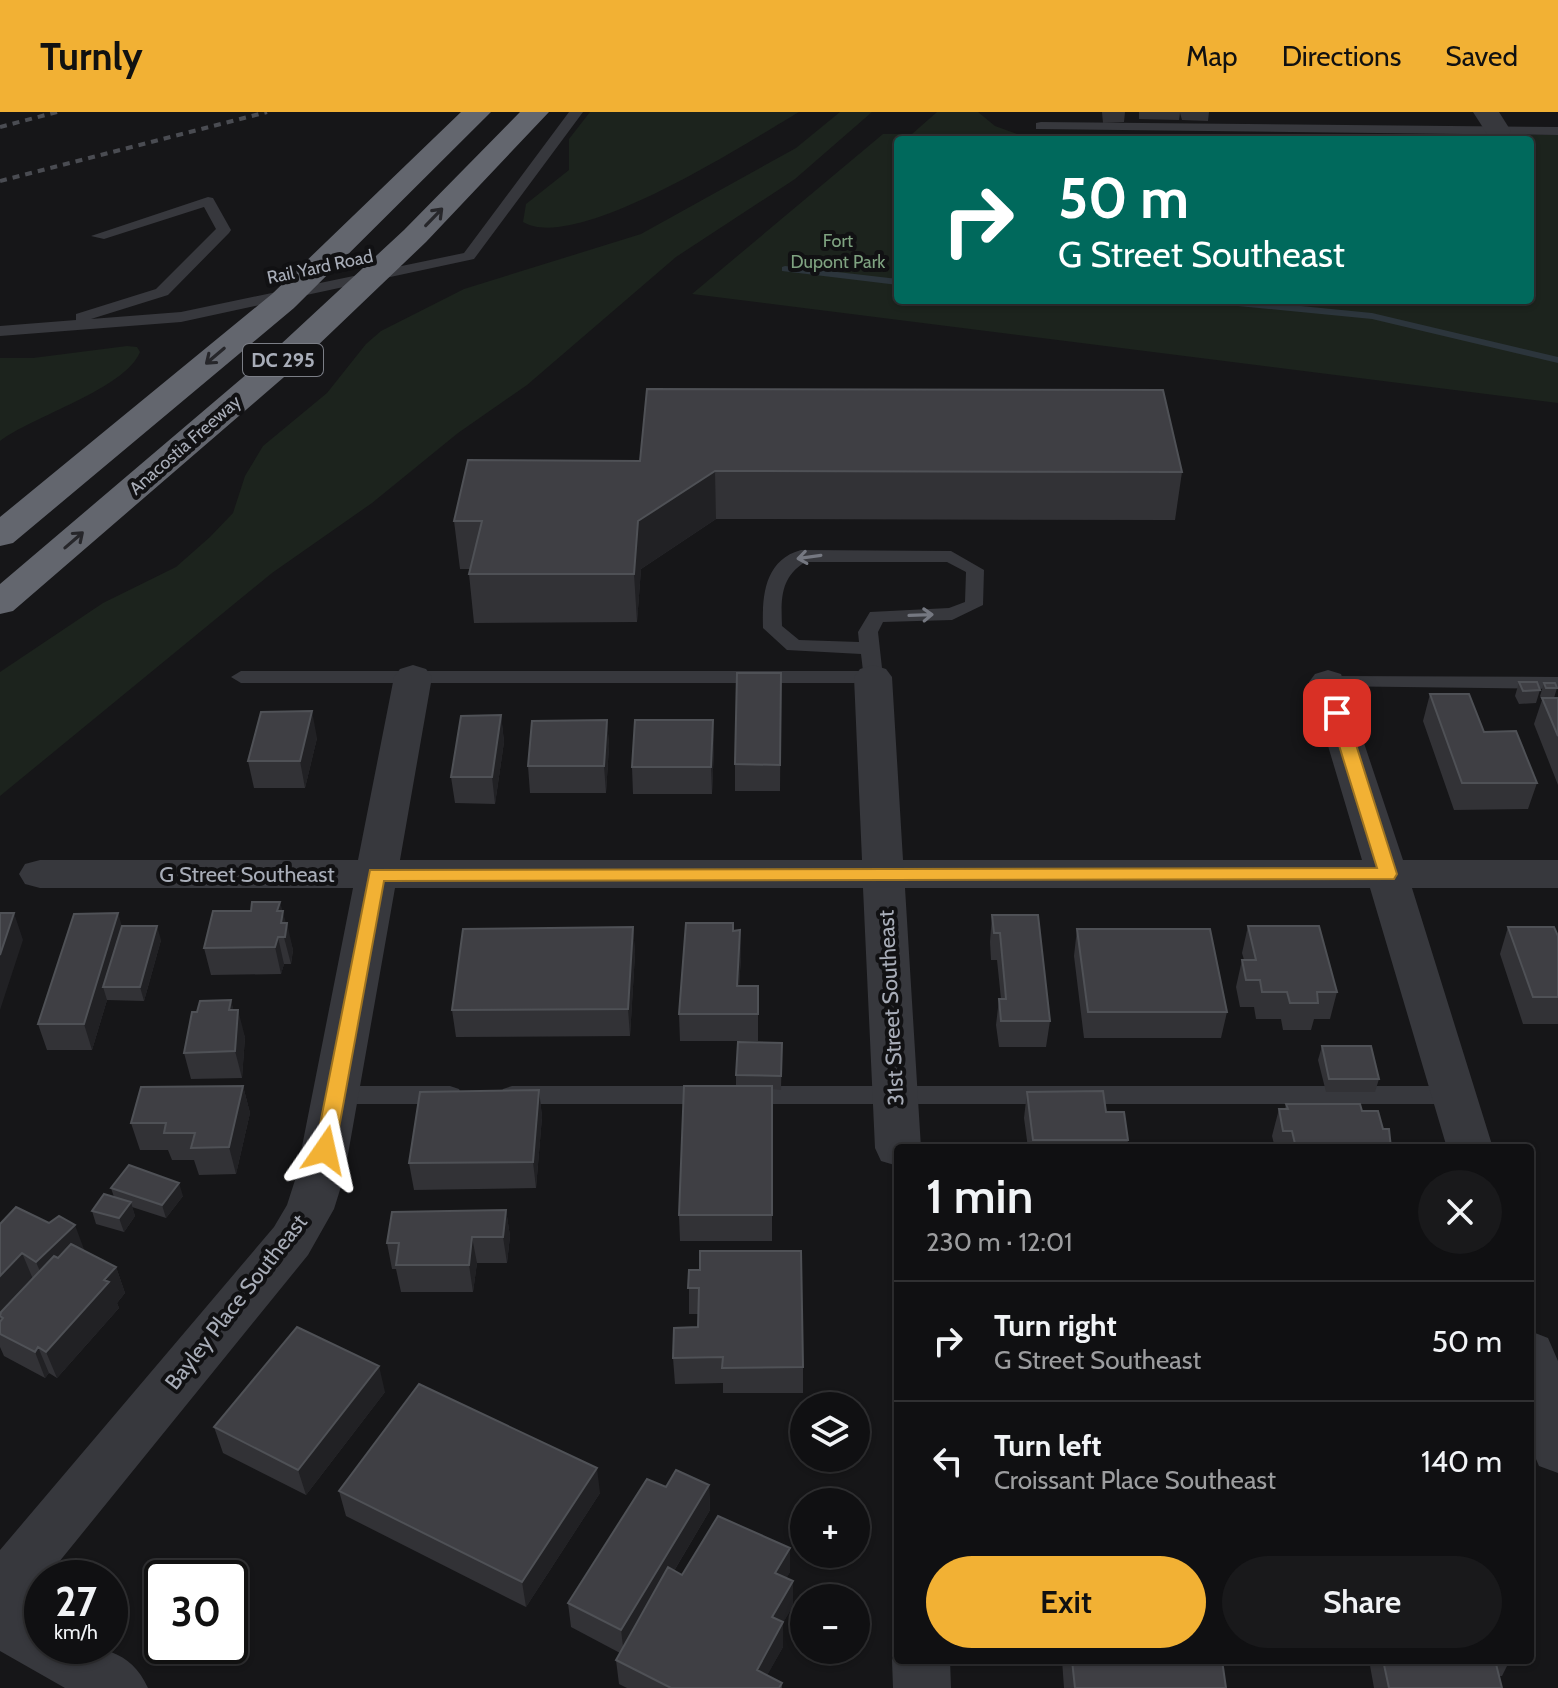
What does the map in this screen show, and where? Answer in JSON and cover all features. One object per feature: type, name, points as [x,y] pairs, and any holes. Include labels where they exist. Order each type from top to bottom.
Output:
[{"type":"highway","name":"DC 295","points":[[0,535],[283,301],[477,112]]},
{"type":"highway","name":"Anacostia Freeway","points":[[7,597],[279,364],[415,236],[535,112]]},
{"type":"street","name":"31st Street Southeast","points":[[870,662],[898,1144]]},
{"type":"street","name":"Bayley Place Southeast","points":[[0,1592],[291,1241],[316,1193],[413,677]]},
{"type":"street","points":[[1328,682],[1469,1144]]},
{"type":"street","name":"G Street Southeast","points":[[40,874],[1558,874]]},
{"type":"street","points":[[1534,1367],[1558,1450]]},
{"type":"street","points":[[0,1621],[24,1634]]},
{"type":"street","points":[[77,1664],[119,1688]]},
{"type":"street","points":[[921,1664],[922,1688]]},
{"type":"lane","name":"Rail Yard Road","points":[[0,331],[181,317],[469,256],[551,140],[576,112]]},
{"type":"lane","points":[[1041,126],[1492,122],[1558,131]]},
{"type":"lane","points":[[39,330],[162,292],[224,230],[208,201],[99,236]]},
{"type":"lane","points":[[801,556],[951,557],[975,570],[974,605],[952,614],[877,616],[868,632],[870,662],[794,646],[773,628],[772,588],[784,566],[801,556]]},
{"type":"lane","points":[[241,677],[413,677],[870,662]]},
{"type":"lane","points":[[1328,682],[1558,683]]},
{"type":"lane","points":[[335,1095],[1455,1095]]},
{"type":"green space","points":[[590,112],[799,112],[703,168],[620,209],[581,223],[548,228],[523,222],[526,204],[569,170],[569,139]]},
{"type":"green space","points":[[840,112],[872,112],[795,179],[676,257],[527,385],[458,433],[372,503],[272,573],[0,796],[0,672],[103,603],[176,567],[210,537],[233,513],[245,476],[263,446],[327,393],[366,344],[381,331],[464,289],[641,234],[796,148]]},
{"type":"green space","name":"Fort Dupont Park","points":[[937,112],[978,112],[995,126],[1017,134],[1558,135],[1558,403],[692,294],[883,134],[912,134]]},
{"type":"green space","points":[[137,347],[140,352],[116,378],[0,441],[0,358],[33,358]]},
{"type":"building","points":[[647,389],[1163,390],[1182,472],[715,471],[638,521],[634,574],[469,574],[482,521],[454,521],[468,460],[640,461]]},
{"type":"building","points":[[737,673],[781,673],[780,765],[735,764]]},
{"type":"building","points":[[1519,682],[1537,682],[1540,690],[1523,691]]},
{"type":"building","points":[[1544,683],[1555,683],[1557,688],[1546,688]]},
{"type":"building","points":[[1430,694],[1469,694],[1484,732],[1516,731],[1537,783],[1462,783]]},
{"type":"building","points":[[1542,698],[1558,698],[1558,736]]},
{"type":"building","points":[[312,711],[300,761],[248,761],[261,712]]},
{"type":"building","points":[[501,715],[492,777],[451,777],[461,716]]},
{"type":"building","points":[[607,720],[604,766],[528,766],[532,721]]},
{"type":"building","points":[[635,720],[713,720],[711,767],[632,767]]},
{"type":"building","points":[[252,902],[280,902],[277,911],[283,911],[281,923],[287,923],[285,937],[278,937],[275,947],[204,948],[213,911],[251,911]]},
{"type":"building","points":[[0,913],[14,913],[0,955]]},
{"type":"building","points":[[118,913],[84,1024],[38,1024],[74,914]]},
{"type":"building","points":[[992,915],[1038,915],[1050,1021],[1001,1021],[999,999],[1006,999],[1005,987],[1000,933],[994,933]]},
{"type":"building","points":[[686,923],[733,923],[733,931],[740,930],[737,986],[758,986],[758,1014],[679,1014]]},
{"type":"building","points":[[122,926],[157,926],[140,987],[103,987]]},
{"type":"building","points":[[1248,926],[1319,926],[1337,992],[1317,992],[1318,1003],[1290,1003],[1287,992],[1262,992],[1260,980],[1246,980],[1242,960],[1256,960]]},
{"type":"building","points":[[633,927],[628,1009],[452,1010],[463,929]]},
{"type":"building","points":[[1508,927],[1554,927],[1558,936],[1558,997],[1533,997]]},
{"type":"building","points":[[1077,929],[1210,929],[1227,1012],[1088,1012]]},
{"type":"building","points":[[231,1000],[229,1010],[238,1010],[235,1051],[184,1053],[192,1012],[197,1012],[200,1001]]},
{"type":"building","points":[[738,1042],[782,1043],[781,1076],[736,1075]]},
{"type":"building","points":[[1322,1046],[1371,1046],[1379,1079],[1329,1079]]},
{"type":"building","points":[[243,1086],[229,1147],[191,1148],[195,1133],[164,1133],[166,1123],[131,1123],[141,1087]]},
{"type":"building","points":[[684,1086],[772,1086],[772,1215],[679,1215]]},
{"type":"building","points":[[539,1090],[533,1162],[409,1163],[420,1092]]},
{"type":"building","points":[[1103,1091],[1106,1112],[1124,1112],[1128,1140],[1033,1140],[1027,1092]]},
{"type":"building","points":[[1286,1104],[1360,1104],[1362,1111],[1378,1111],[1383,1129],[1389,1129],[1391,1144],[1295,1144],[1292,1131],[1283,1131],[1279,1109],[1288,1109]]},
{"type":"building","points":[[129,1165],[179,1183],[162,1205],[111,1188]]},
{"type":"building","points":[[104,1194],[131,1202],[119,1218],[92,1211]]},
{"type":"building","points":[[16,1207],[49,1223],[59,1216],[75,1225],[36,1262],[22,1253],[0,1276],[0,1224]]},
{"type":"building","points":[[506,1210],[503,1237],[472,1237],[469,1265],[396,1265],[399,1243],[387,1243],[392,1212]]},
{"type":"building","points":[[71,1244],[116,1267],[104,1280],[109,1282],[46,1352],[38,1347],[35,1352],[0,1334],[1,1312],[54,1256],[58,1258]]},
{"type":"building","points":[[700,1251],[801,1251],[803,1367],[722,1368],[723,1357],[673,1358],[674,1328],[698,1327],[699,1288],[688,1288],[689,1270],[700,1270]]},
{"type":"building","points":[[297,1327],[379,1366],[298,1470],[214,1427]]},
{"type":"building","points":[[419,1384],[597,1468],[522,1582],[339,1491]]},
{"type":"building","points":[[676,1470],[709,1485],[621,1630],[568,1603],[647,1479],[666,1487]]},
{"type":"building","points":[[718,1516],[790,1548],[775,1573],[793,1581],[772,1617],[783,1622],[757,1670],[782,1683],[779,1688],[671,1688],[616,1660],[668,1567],[682,1575]]},
{"type":"building","points":[[1072,1664],[1223,1664],[1226,1688],[1075,1688]]},
{"type":"building","points":[[1384,1664],[1496,1664],[1502,1688],[1389,1688]]},
{"type":"waterway","points":[[785,269],[894,282]]},
{"type":"waterway","points":[[1249,304],[1372,316],[1558,360]]},
{"type":"railway","points":[[0,127],[57,112]]},
{"type":"railway","points":[[0,181],[267,112]]},
{"type":"route","points":[[325,1150],[376,874],[1388,874],[1337,713]]}]
